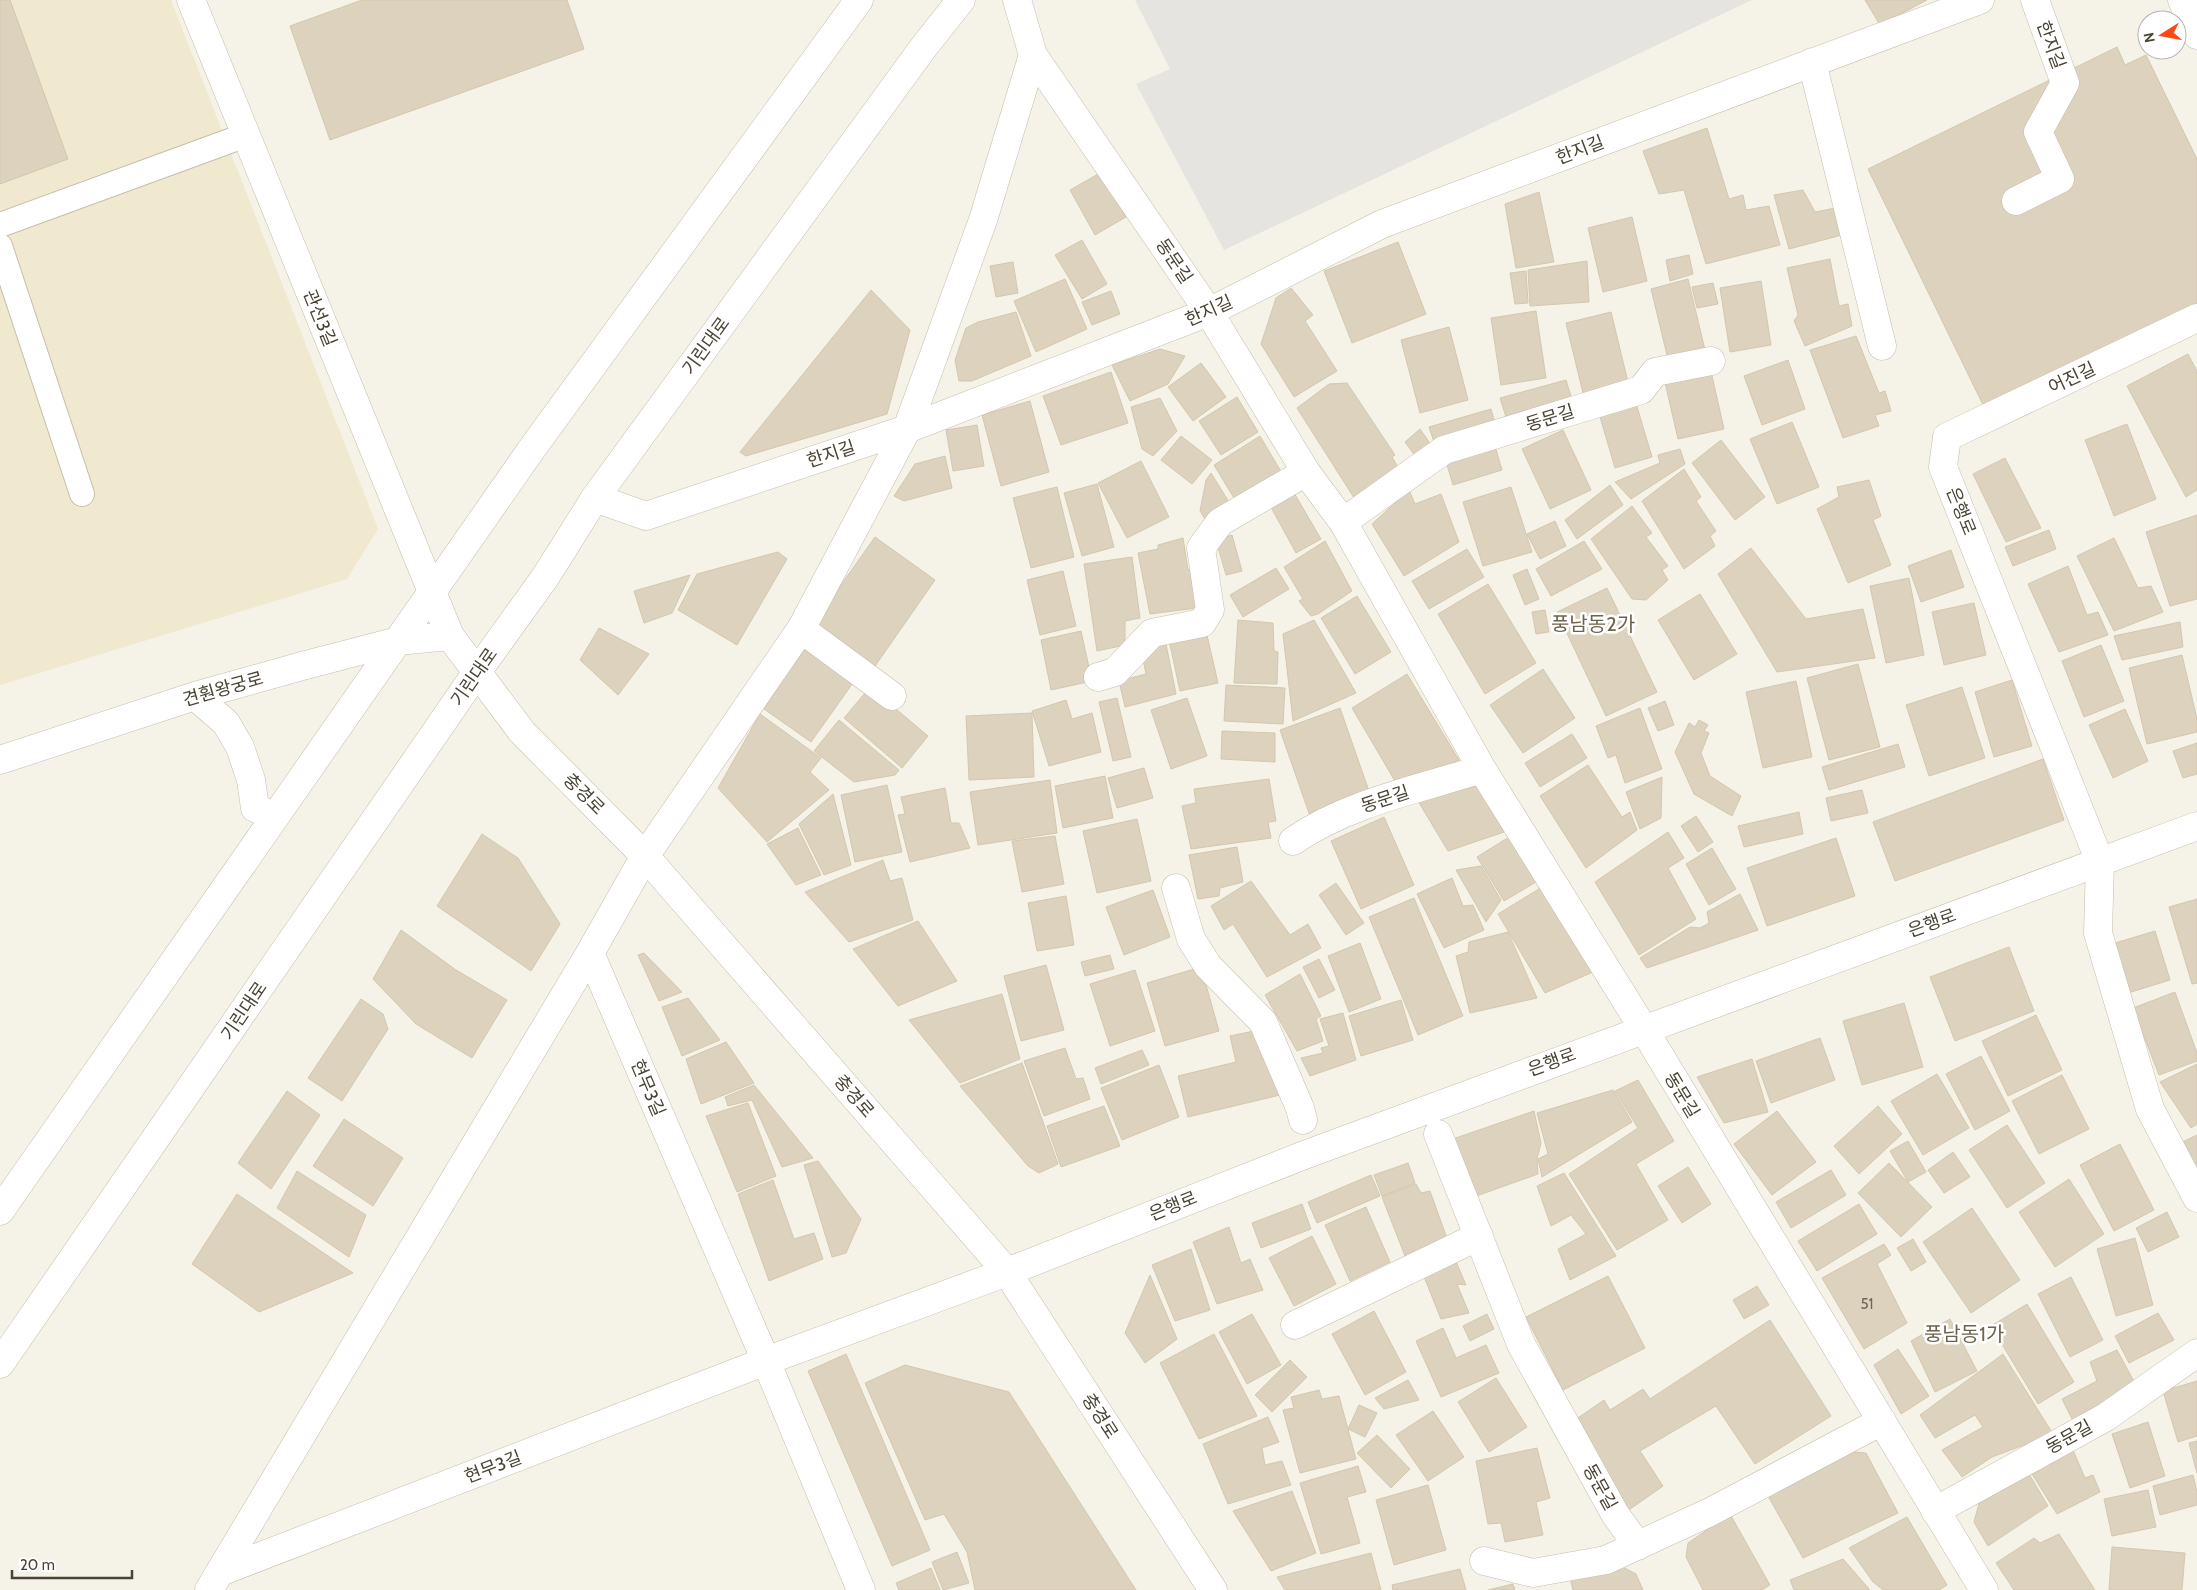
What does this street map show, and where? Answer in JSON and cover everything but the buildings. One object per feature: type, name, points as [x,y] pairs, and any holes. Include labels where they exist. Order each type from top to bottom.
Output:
[{"type":"street","name":"관선3길","points":[[191,0],[450,636]]},
{"type":"street","points":[[0,1211],[133,1023],[273,816],[398,642],[531,450],[859,0]]},
{"type":"street","name":"기린대로","points":[[0,1364],[477,672],[546,576],[595,498],[922,48],[961,0]]},
{"type":"street","points":[[214,1581],[590,953],[646,856],[801,629],[907,429],[983,220],[1033,55],[1017,0]]},
{"type":"street","name":"한지길","points":[[595,498],[646,516],[907,429],[1209,312],[1382,224],[1980,0]]},
{"type":"street","name":"한지길","points":[[2016,201],[2060,180],[2038,132],[2065,83],[2035,0]]},
{"type":"street","points":[[2182,0],[2197,35]]},
{"type":"street","name":"동문길","points":[[1033,55],[1209,312],[1306,472],[1343,522],[1482,769],[1643,1028],[1984,1590]]},
{"type":"street","points":[[1812,62],[1882,346]]},
{"type":"street","name":"어진길","points":[[1947,437],[2197,318]]},
{"type":"street","name":"동문길","points":[[1343,522],[1444,450],[1641,390],[1655,372],[1711,361]]},
{"type":"street","name":"은행로","points":[[1947,437],[1943,467],[2100,862],[2098,933],[2150,1109],[2197,1198]]},
{"type":"street","points":[[1098,677],[1115,672],[1152,633],[1202,623],[1210,610],[1201,548],[1220,522],[1306,472]]},
{"type":"street","points":[[801,629],[892,696]]},
{"type":"street","name":"충경로","points":[[450,636],[522,732],[646,856],[1007,1272],[1214,1590]]},
{"type":"street","name":"견훤왕궁로","points":[[0,760],[195,696],[398,642],[450,636]]},
{"type":"street","points":[[195,696],[226,723],[243,755],[256,808],[273,816]]},
{"type":"street","name":"동문길","points":[[1293,841],[1314,826],[1361,807],[1482,769]]},
{"type":"street","name":"은행로","points":[[1007,1272],[1307,1154],[1643,1028],[2197,826]]},
{"type":"street","points":[[1176,888],[1191,939],[1208,966],[1263,1022],[1300,1108],[1303,1120]]},
{"type":"street","name":"현무3길","points":[[590,953],[766,1361],[861,1590]]},
{"type":"street","name":"동문길","points":[[1438,1134],[1521,1344],[1615,1514],[1638,1546]]},
{"type":"street","points":[[1295,1325],[1479,1236]]},
{"type":"street","name":"현무3길","points":[[214,1581],[766,1361],[1007,1272]]},
{"type":"street","name":"동문길","points":[[1935,1511],[2106,1418],[2197,1353]]},
{"type":"street","points":[[1484,1561],[1536,1581],[1606,1560],[1710,1512],[1882,1421]]},
{"type":"lane","points":[[0,225],[246,135]]},
{"type":"lane","points":[[0,246],[82,494]]},
{"type":"shaded area","points":[[0,0],[171,0],[378,529],[347,579],[0,685]]},
{"type":"shaded area","points":[[1135,0],[1752,0],[1224,250],[1136,84],[1170,69]]},
{"type":"district","name":"풍남동2가","points":[[1593,624]]},
{"type":"district","name":"풍남동1가","points":[[1964,1334]]}]
